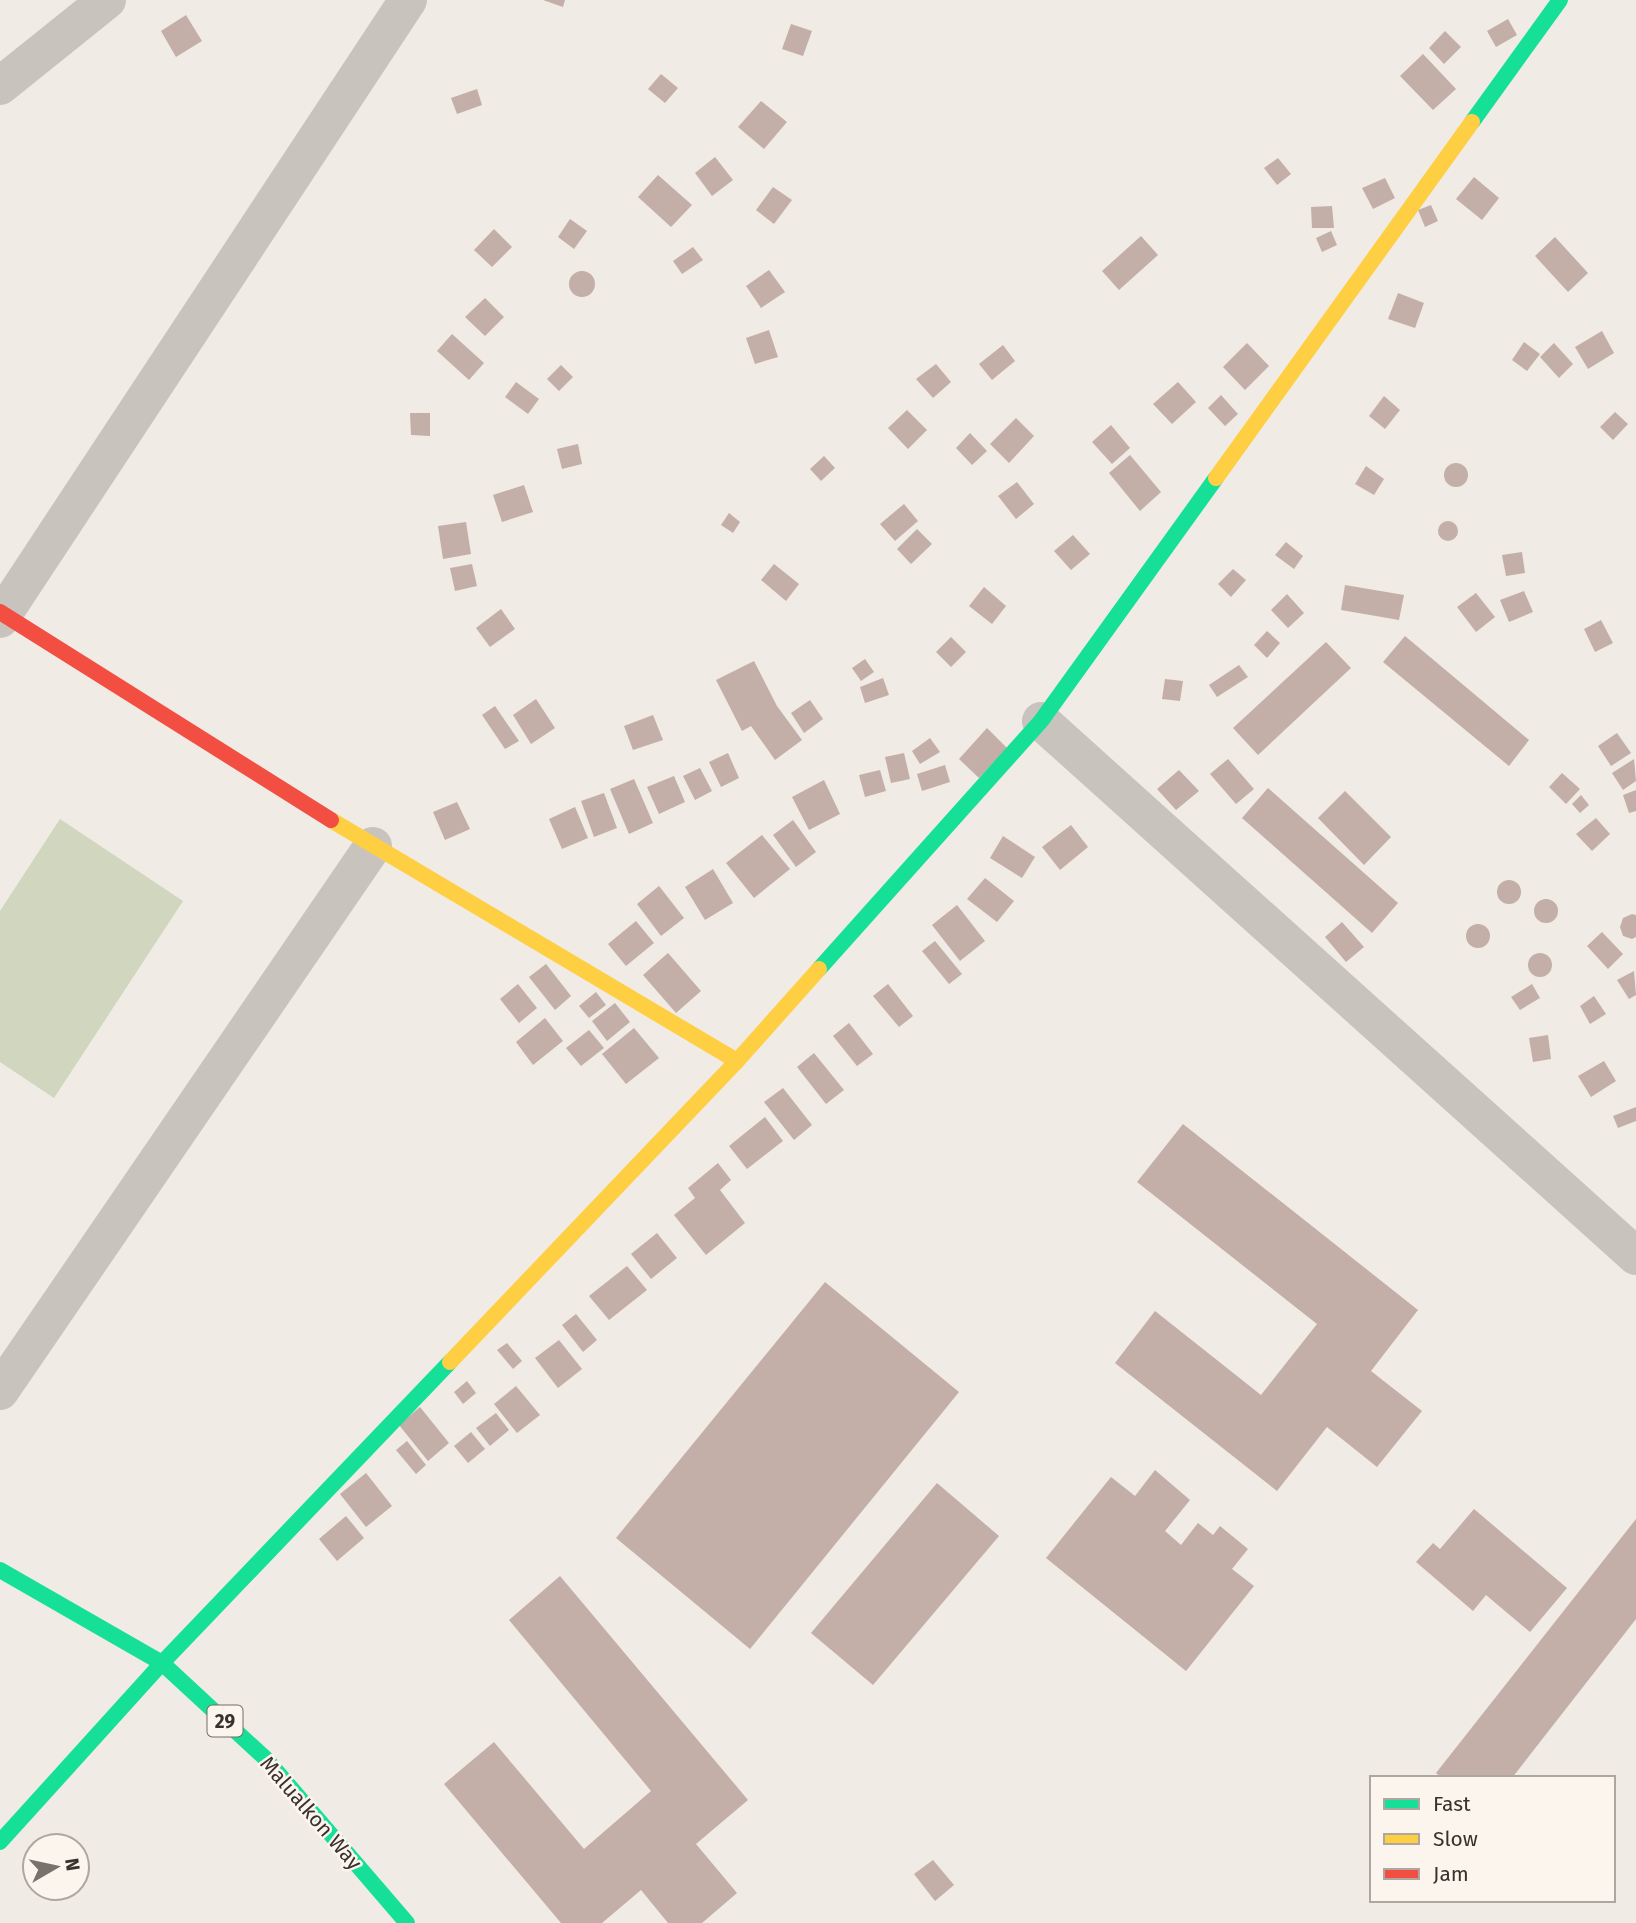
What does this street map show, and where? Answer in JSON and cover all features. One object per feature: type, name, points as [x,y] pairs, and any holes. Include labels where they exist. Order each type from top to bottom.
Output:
[{"type":"street","points":[[0,86],[107,0]]},
{"type":"street","points":[[408,0],[1,615],[373,846],[737,1061]]},
{"type":"street","points":[[0,1842],[162,1663],[737,1061],[1041,721],[1560,0]]},
{"type":"street","points":[[1041,721],[1636,1256]]},
{"type":"street","points":[[0,1391],[373,846]]},
{"type":"street","name":"Malualkon Way","points":[[0,1570],[162,1663],[266,1759],[407,1923]]},
{"type":"green space","points":[[60,819],[183,901],[54,1098],[0,1062],[0,911]]},
{"type":"building","points":[[543,0],[565,0],[563,7]]},
{"type":"building","points":[[186,15],[202,41],[176,57],[161,31]]},
{"type":"building","points":[[1508,19],[1517,35],[1496,47],[1487,31]]},
{"type":"building","points":[[791,24],[812,31],[803,56],[782,49]]},
{"type":"building","points":[[1445,31],[1461,47],[1444,64],[1429,48]]},
{"type":"building","points":[[1423,54],[1456,89],[1433,110],[1400,76]]},
{"type":"building","points":[[661,74],[678,88],[665,103],[648,89]]},
{"type":"building","points":[[477,89],[482,105],[457,114],[451,98]]},
{"type":"building","points":[[761,101],[787,122],[764,149],[738,127]]},
{"type":"building","points":[[715,157],[733,180],[712,196],[695,173]]},
{"type":"building","points":[[1278,158],[1291,174],[1277,185],[1264,168]]},
{"type":"building","points":[[658,175],[692,205],[671,227],[638,197]]},
{"type":"building","points":[[1474,177],[1499,198],[1482,220],[1456,199]]},
{"type":"building","points":[[1385,178],[1395,198],[1373,209],[1362,188]]},
{"type":"building","points":[[773,187],[792,200],[774,224],[756,210]]},
{"type":"building","points":[[1431,205],[1438,221],[1425,227],[1418,210]]},
{"type":"building","points":[[1332,206],[1334,228],[1312,228],[1311,207]]},
{"type":"building","points":[[570,219],[587,231],[574,249],[558,237]]},
{"type":"building","points":[[494,229],[512,247],[492,267],[474,250]]},
{"type":"building","points":[[1331,231],[1337,245],[1322,252],[1316,238]]},
{"type":"building","points":[[1141,236],[1158,255],[1119,290],[1102,271]]},
{"type":"building","points":[[1555,237],[1588,273],[1568,292],[1535,256]]},
{"type":"building","points":[[693,247],[703,260],[682,274],[673,261]]},
{"type":"building","points":[[769,270],[785,292],[761,308],[746,286]]},
{"type":"building","points":[[582,271],[591,275],[595,284],[591,293],[582,297],[573,293],[569,284],[573,275]]},
{"type":"building","points":[[1398,293],[1424,303],[1415,328],[1388,319]]},
{"type":"building","points":[[485,298],[504,317],[485,336],[465,317]]},
{"type":"building","points":[[769,330],[778,357],[755,364],[746,338]]},
{"type":"building","points":[[1602,331],[1614,353],[1588,369],[1575,347]]},
{"type":"building","points":[[452,334],[484,363],[469,380],[437,351]]},
{"type":"building","points":[[1524,342],[1540,354],[1527,371],[1512,360]]},
{"type":"building","points":[[1247,343],[1269,366],[1245,390],[1223,367]]},
{"type":"building","points":[[1554,343],[1573,364],[1559,378],[1540,357]]},
{"type":"building","points":[[1003,345],[1015,361],[992,380],[979,364]]},
{"type":"building","points":[[936,364],[951,382],[933,398],[916,379]]},
{"type":"building","points":[[561,365],[573,377],[559,391],[547,379]]},
{"type":"building","points":[[516,382],[539,399],[528,414],[505,397]]},
{"type":"building","points":[[1178,382],[1196,402],[1172,424],[1153,404]]},
{"type":"building","points":[[1221,395],[1238,414],[1225,426],[1208,408]]},
{"type":"building","points":[[1384,396],[1400,410],[1385,429],[1369,416]]},
{"type":"building","points":[[907,410],[927,430],[908,449],[888,428]]},
{"type":"building","points":[[1615,412],[1628,424],[1613,440],[1600,427]]},
{"type":"building","points":[[410,413],[430,413],[430,436],[411,435]]},
{"type":"building","points":[[1016,418],[1034,436],[1009,463],[990,444]]},
{"type":"building","points":[[1111,425],[1130,448],[1112,464],[1092,442]]},
{"type":"building","points":[[970,433],[987,451],[972,465],[956,448]]},
{"type":"building","points":[[578,444],[582,464],[562,469],[557,449]]},
{"type":"building","points":[[1130,455],[1161,492],[1140,511],[1109,473]]},
{"type":"building","points":[[824,456],[835,468],[821,481],[810,469]]},
{"type":"building","points":[[1456,463],[1467,470],[1468,475],[1461,486],[1456,487],[1445,480],[1444,475],[1451,464]]},
{"type":"building","points":[[1366,466],[1384,479],[1374,495],[1355,484]]},
{"type":"building","points":[[1017,482],[1034,504],[1016,519],[998,496]]},
{"type":"building","points":[[524,485],[533,512],[502,522],[493,495]]},
{"type":"building","points":[[904,504],[918,521],[895,541],[880,524]]},
{"type":"building","points":[[729,513],[740,522],[733,533],[721,525]]},
{"type":"building","points":[[1448,521],[1455,524],[1458,531],[1455,538],[1448,541],[1441,538],[1438,531],[1441,524]]},
{"type":"building","points":[[466,522],[471,554],[443,559],[438,526]]},
{"type":"building","points":[[917,529],[932,544],[911,564],[897,549]]},
{"type":"building","points":[[1073,535],[1090,554],[1071,570],[1054,551]]},
{"type":"building","points":[[1286,542],[1303,556],[1294,569],[1275,555]]},
{"type":"building","points":[[1522,552],[1525,573],[1506,576],[1502,555]]},
{"type":"building","points":[[472,564],[477,586],[455,591],[450,568]]},
{"type":"building","points":[[774,564],[799,584],[786,601],[761,580]]},
{"type":"building","points":[[1233,569],[1246,580],[1231,597],[1218,584]]},
{"type":"building","points":[[1345,585],[1404,595],[1399,620],[1341,610]]},
{"type":"building","points":[[984,587],[1006,606],[992,624],[969,606]]},
{"type":"building","points":[[1524,591],[1533,612],[1509,622],[1500,600]]},
{"type":"building","points":[[1476,593],[1495,617],[1476,632],[1457,607]]},
{"type":"building","points":[[1287,594],[1304,613],[1288,628],[1271,610]]},
{"type":"building","points":[[501,609],[515,629],[490,647],[476,628]]},
{"type":"building","points":[[1601,620],[1613,643],[1595,652],[1584,629]]},
{"type":"building","points":[[1267,631],[1280,643],[1267,658],[1254,645]]},
{"type":"building","points":[[1405,636],[1529,740],[1509,766],[1383,662]]},
{"type":"building","points":[[951,637],[966,652],[951,667],[936,652]]},
{"type":"building","points":[[1326,642],[1351,668],[1258,755],[1233,728]]},
{"type":"building","points":[[865,659],[874,672],[861,681],[852,668]]},
{"type":"building","points":[[754,661],[777,706],[802,740],[775,760],[751,726],[742,731],[716,680]]},
{"type":"building","points":[[1239,665],[1248,677],[1217,697],[1209,685]]},
{"type":"building","points":[[883,678],[889,695],[865,703],[860,687]]},
{"type":"building","points":[[1165,679],[1183,681],[1180,701],[1162,699]]},
{"type":"building","points":[[536,699],[555,728],[531,744],[513,715]]},
{"type":"building","points":[[810,700],[823,719],[804,733],[791,713]]},
{"type":"building","points":[[495,706],[519,741],[505,749],[482,715]]},
{"type":"building","points":[[653,715],[663,740],[633,750],[624,726]]},
{"type":"building","points":[[987,728],[1007,748],[979,778],[959,759]]},
{"type":"building","points":[[1617,733],[1631,753],[1611,766],[1598,746]]},
{"type":"building","points":[[930,738],[940,752],[920,764],[912,751]]},
{"type":"building","points":[[728,753],[739,778],[721,787],[709,762]]},
{"type":"building","points":[[904,753],[910,779],[891,783],[885,757]]},
{"type":"building","points":[[1228,759],[1254,789],[1236,804],[1210,774]]},
{"type":"building","points":[[1634,759],[1636,781],[1623,790],[1612,773]]},
{"type":"building","points":[[945,765],[950,782],[922,791],[917,774]]},
{"type":"building","points":[[700,768],[712,791],[695,800],[683,776]]},
{"type":"building","points":[[880,770],[886,791],[865,797],[859,775]]},
{"type":"building","points":[[1179,770],[1199,791],[1176,810],[1157,789]]},
{"type":"building","points":[[1562,773],[1580,789],[1566,804],[1549,787]]},
{"type":"building","points":[[674,776],[685,802],[659,814],[647,787]]},
{"type":"building","points":[[634,779],[653,823],[629,834],[610,789]]},
{"type":"building","points":[[824,780],[840,814],[809,830],[792,797]]},
{"type":"building","points":[[1268,788],[1398,903],[1372,933],[1242,818]]},
{"type":"building","points":[[1636,790],[1636,811],[1629,813],[1623,795]]},
{"type":"building","points":[[1345,791],[1391,837],[1364,865],[1318,818]]},
{"type":"building","points":[[604,793],[617,828],[594,837],[581,801]]},
{"type":"building","points":[[1581,795],[1589,805],[1580,813],[1572,804]]},
{"type":"building","points":[[457,802],[470,829],[445,840],[433,812]]},
{"type":"building","points":[[575,807],[588,838],[562,849],[549,819]]},
{"type":"building","points":[[1596,818],[1610,834],[1592,851],[1576,834]]},
{"type":"building","points":[[793,820],[816,852],[796,867],[773,835]]},
{"type":"building","points":[[1071,825],[1088,847],[1060,870],[1042,847]]},
{"type":"building","points":[[762,835],[790,869],[754,898],[726,863]]},
{"type":"building","points":[[1003,836],[1035,857],[1022,878],[990,858]]},
{"type":"building","points":[[713,869],[733,903],[705,920],[685,887]]},
{"type":"building","points":[[985,878],[1014,901],[997,922],[967,899]]},
{"type":"building","points":[[1509,880],[1518,883],[1521,892],[1518,901],[1509,904],[1500,901],[1497,892],[1500,883]]},
{"type":"building","points":[[659,886],[684,918],[661,936],[637,904]]},
{"type":"building","points":[[1546,899],[1557,906],[1558,911],[1551,922],[1546,923],[1535,916],[1534,911],[1541,900]]},
{"type":"building","points":[[957,905],[985,941],[960,961],[932,925]]},
{"type":"building","points":[[1636,915],[1636,937],[1632,939],[1623,936],[1620,927],[1623,918]]},
{"type":"building","points":[[636,921],[654,943],[626,966],[608,944]]},
{"type":"building","points":[[1342,922],[1364,947],[1346,962],[1325,937]]},
{"type":"building","points":[[1478,924],[1489,931],[1490,936],[1483,947],[1478,948],[1467,941],[1466,936],[1473,925]]},
{"type":"building","points":[[1602,932],[1623,954],[1608,969],[1587,946]]},
{"type":"building","points":[[935,941],[962,974],[949,984],[922,951]]},
{"type":"building","points":[[668,953],[701,991],[676,1013],[643,975]]},
{"type":"building","points":[[1540,953],[1551,960],[1552,965],[1545,976],[1540,977],[1529,970],[1528,965],[1535,954]]},
{"type":"building","points":[[546,964],[571,996],[555,1010],[529,977]]},
{"type":"building","points":[[1634,971],[1636,995],[1629,999],[1617,980]]},
{"type":"building","points":[[518,984],[537,1008],[519,1023],[500,999]]},
{"type":"building","points":[[888,984],[913,1016],[899,1027],[873,996]]},
{"type":"building","points":[[1532,984],[1540,998],[1520,1010],[1511,997]]},
{"type":"building","points":[[596,992],[606,1005],[589,1018],[579,1006]]},
{"type":"building","points":[[1594,996],[1606,1014],[1590,1024],[1580,1006]]},
{"type":"building","points":[[615,1003],[630,1022],[607,1041],[592,1021]]},
{"type":"building","points":[[545,1018],[563,1041],[533,1065],[516,1042]]},
{"type":"building","points":[[849,1023],[873,1054],[857,1066],[833,1036]]},
{"type":"building","points":[[634,1028],[659,1058],[626,1084],[602,1054]]},
{"type":"building","points":[[589,1030],[604,1048],[581,1066],[566,1048]]},
{"type":"building","points":[[1548,1035],[1551,1059],[1533,1062],[1529,1038]]},
{"type":"building","points":[[814,1053],[844,1090],[826,1104],[797,1067]]},
{"type":"building","points":[[1604,1061],[1616,1081],[1591,1097],[1578,1076]]},
{"type":"building","points":[[783,1088],[812,1125],[794,1140],[764,1102]]},
{"type":"building","points":[[1636,1107],[1636,1121],[1618,1128],[1613,1116]]},
{"type":"building","points":[[765,1117],[783,1141],[747,1169],[729,1146]]},
{"type":"building","points":[[1183,1124],[1418,1310],[1371,1371],[1422,1411],[1377,1467],[1327,1427],[1277,1491],[1115,1363],[1155,1311],[1261,1395],[1317,1324],[1137,1182]]},
{"type":"building","points":[[718,1163],[731,1180],[720,1190],[745,1223],[706,1255],[674,1215],[695,1198],[688,1188]]},
{"type":"building","points":[[657,1233],[677,1258],[651,1279],[631,1254]]},
{"type":"building","points":[[627,1266],[647,1290],[609,1320],[589,1296]]},
{"type":"building","points":[[825,1282],[959,1392],[750,1649],[616,1538]]},
{"type":"building","points":[[576,1314],[597,1340],[583,1352],[562,1325]]},
{"type":"building","points":[[559,1340],[582,1369],[558,1388],[535,1358]]},
{"type":"building","points":[[507,1343],[522,1361],[513,1369],[497,1350]]},
{"type":"building","points":[[467,1381],[476,1393],[463,1404],[454,1392]]},
{"type":"building","points":[[516,1386],[540,1415],[517,1433],[494,1404]]},
{"type":"building","points":[[420,1407],[449,1443],[428,1461],[399,1425]]},
{"type":"building","points":[[496,1413],[509,1430],[490,1446],[476,1428]]},
{"type":"building","points":[[471,1432],[485,1449],[468,1463],[454,1446]]},
{"type":"building","points":[[407,1441],[426,1465],[416,1474],[396,1450]]},
{"type":"building","points":[[1155,1470],[1190,1500],[1165,1531],[1181,1545],[1198,1523],[1213,1535],[1220,1526],[1248,1549],[1232,1569],[1254,1586],[1186,1671],[1046,1558],[1111,1477],[1135,1496]]},
{"type":"building","points":[[366,1473],[392,1506],[366,1527],[340,1494]]},
{"type":"building","points":[[937,1483],[999,1536],[873,1685],[811,1633]]},
{"type":"building","points":[[1474,1509],[1567,1588],[1530,1632],[1486,1595],[1473,1611],[1416,1562],[1433,1543],[1440,1549]]},
{"type":"building","points":[[346,1516],[364,1538],[337,1561],[319,1539]]},
{"type":"building","points":[[1636,1519],[1636,1619],[1514,1776],[1440,1776],[1436,1773]]},
{"type":"building","points":[[560,1576],[748,1800],[696,1844],[737,1893],[702,1923],[668,1923],[641,1890],[602,1923],[561,1923],[444,1784],[494,1742],[584,1849],[651,1791],[509,1620]]},
{"type":"building","points":[[933,1860],[954,1885],[935,1901],[914,1874]]},
{"type":"traffic: fast","points":[[1472,122],[1560,0]]},
{"type":"traffic: fast","points":[[819,969],[1041,721],[1216,478]]},
{"type":"traffic: fast","points":[[0,1842],[162,1663],[450,1362]]},
{"type":"traffic: fast","points":[[0,1570],[162,1663],[266,1759],[407,1923]]},
{"type":"traffic: slow","points":[[1216,478],[1472,122]]},
{"type":"traffic: slow","points":[[331,820],[737,1061]]},
{"type":"traffic: slow","points":[[450,1362],[737,1061],[819,969]]},
{"type":"traffic: jam","points":[[0,612],[331,820]]}]
